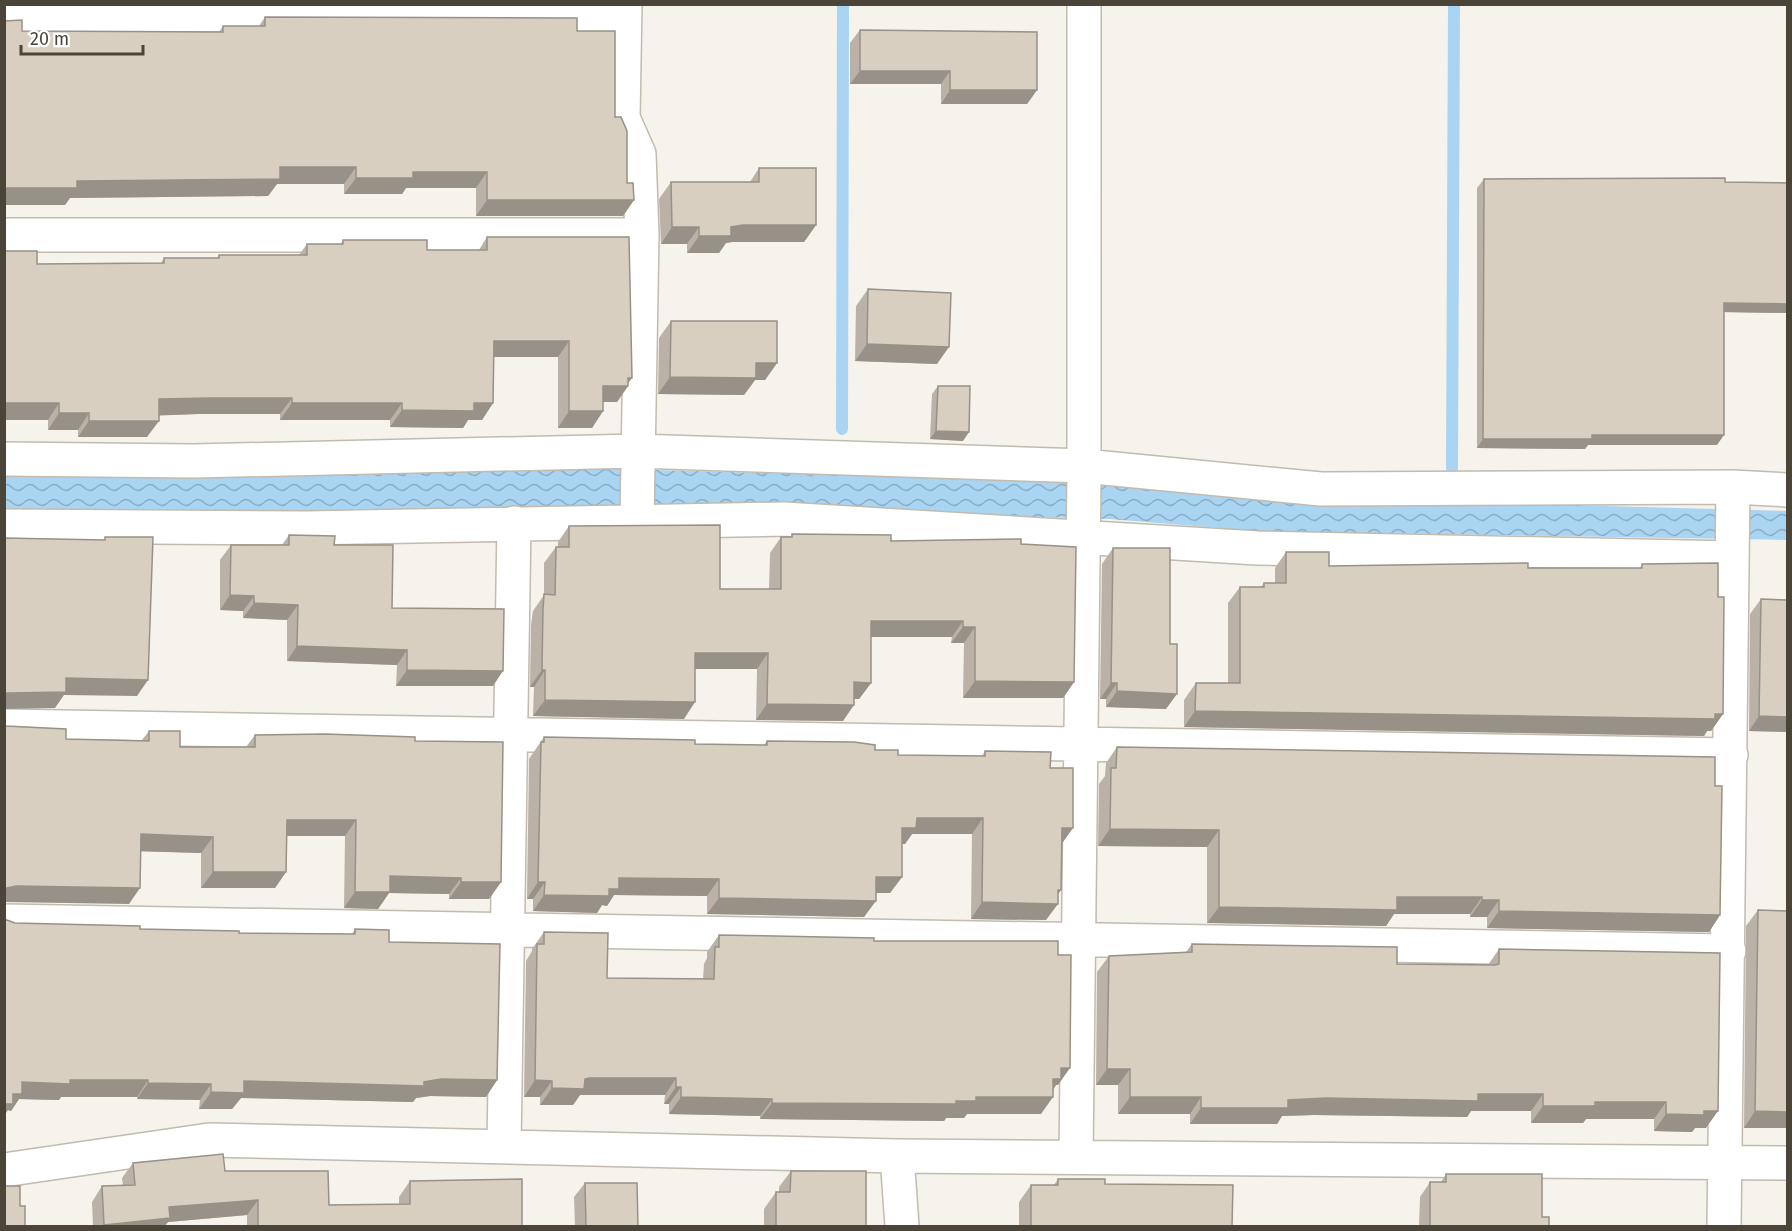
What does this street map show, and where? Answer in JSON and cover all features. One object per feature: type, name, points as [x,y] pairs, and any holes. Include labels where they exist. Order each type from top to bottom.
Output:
[{"type":"street","points":[[1076,1157],[1084,471],[1084,4]]},
{"type":"street","points":[[4,15],[625,10],[623,118],[639,154],[642,236],[637,515]]},
{"type":"street","points":[[4,236],[642,236]]},
{"type":"street","points":[[4,459],[194,461],[637,458],[1084,471],[1322,489],[1788,490]]},
{"type":"street","points":[[1724,1227],[1727,1161],[1733,491]]},
{"type":"street","points":[[4,526],[307,528],[513,523],[637,515],[1083,530],[1257,548],[1732,554]]},
{"type":"street","points":[[504,1146],[513,523]]},
{"type":"street","points":[[4,726],[1731,756]]},
{"type":"street","points":[[4,921],[1728,951]]},
{"type":"street","points":[[4,1170],[209,1140],[897,1156],[1788,1163]]},
{"type":"street","points":[[897,1156],[902,1227]]},
{"type":"water","points":[[620,469],[1123,483],[1322,498],[1787,511],[1788,540],[1256,531],[1109,519],[619,506],[203,514],[5,511],[5,471]]},
{"type":"building","points":[[265,17],[577,18],[577,31],[615,31],[615,117],[621,117],[627,131],[627,183],[633,183],[634,200],[487,200],[487,172],[413,172],[413,178],[356,178],[356,167],[280,167],[280,179],[77,181],[77,188],[4,188],[4,21],[22,20],[22,31],[223,32],[223,26],[265,26]]},
{"type":"building","points":[[860,30],[1037,32],[1037,90],[950,90],[950,71],[860,71]]},
{"type":"building","points":[[759,168],[816,168],[816,225],[743,225],[731,227],[731,236],[699,236],[699,227],[672,227],[671,182],[759,182]]},
{"type":"building","points":[[1725,178],[1725,182],[1788,183],[1788,304],[1724,303],[1724,435],[1592,435],[1592,439],[1483,439],[1484,179]]},
{"type":"building","points":[[487,237],[629,237],[632,378],[628,378],[628,386],[603,386],[603,411],[569,411],[569,341],[494,341],[493,403],[474,403],[474,411],[402,410],[402,403],[292,403],[292,398],[159,399],[159,421],[89,421],[89,413],[59,413],[59,403],[4,403],[4,251],[37,251],[37,264],[164,263],[164,258],[219,258],[219,255],[307,255],[307,244],[343,244],[343,240],[427,240],[427,250],[487,250]]},
{"type":"building","points":[[868,289],[951,293],[949,347],[867,344]]},
{"type":"building","points":[[671,321],[777,321],[777,363],[756,363],[756,378],[670,377]]},
{"type":"building","points":[[938,386],[970,386],[969,432],[936,431]]},
{"type":"building","points":[[720,525],[720,589],[781,589],[781,537],[792,537],[792,534],[891,535],[891,541],[1021,539],[1021,544],[1076,547],[1074,682],[975,681],[975,627],[963,627],[963,621],[871,621],[871,683],[854,682],[854,705],[767,704],[768,653],[695,653],[695,702],[545,700],[545,670],[542,670],[544,594],[555,595],[556,547],[569,547],[569,526]]},
{"type":"building","points":[[289,535],[335,536],[334,545],[393,545],[392,608],[504,609],[503,671],[407,670],[407,650],[297,646],[298,605],[254,603],[254,596],[230,595],[231,545],[289,545]]},
{"type":"building","points":[[105,537],[153,537],[148,680],[66,678],[66,692],[7,693],[4,695],[4,538],[105,540]]},
{"type":"building","points":[[1113,548],[1170,548],[1170,644],[1177,644],[1177,694],[1117,691],[1117,683],[1111,683]]},
{"type":"building","points":[[1286,552],[1329,552],[1329,566],[1528,563],[1528,568],[1642,568],[1642,564],[1718,563],[1718,597],[1724,597],[1723,714],[1715,714],[1715,719],[1195,711],[1196,683],[1240,683],[1240,587],[1264,587],[1264,583],[1286,583]]},
{"type":"building","points":[[1761,599],[1788,600],[1788,717],[1759,716]]},
{"type":"building","points":[[4,724],[6,726],[66,729],[66,739],[149,741],[149,731],[180,731],[180,747],[255,747],[255,735],[325,734],[415,737],[415,741],[503,742],[501,882],[461,882],[461,878],[390,876],[390,892],[355,892],[356,820],[287,820],[286,872],[213,872],[213,837],[141,834],[140,888],[16,886],[4,890]]},
{"type":"building","points":[[544,737],[695,740],[695,744],[767,745],[767,741],[854,742],[875,745],[875,750],[898,750],[898,755],[985,756],[985,751],[1051,752],[1050,768],[1073,768],[1073,828],[1062,828],[1061,890],[1058,890],[1058,904],[982,902],[983,818],[917,818],[916,828],[902,828],[902,877],[876,877],[876,901],[719,898],[719,879],[619,878],[619,889],[609,889],[609,896],[544,895],[545,882],[538,882],[541,742],[544,742]]},
{"type":"building","points":[[1117,747],[1715,757],[1715,786],[1722,786],[1720,915],[1499,911],[1499,900],[1482,900],[1482,897],[1397,897],[1397,910],[1219,907],[1219,830],[1110,829],[1111,768],[1116,768]]},
{"type":"building","points":[[1758,910],[1788,911],[1788,1112],[1755,1111]]},
{"type":"building","points":[[4,919],[15,923],[140,926],[140,929],[239,931],[239,933],[355,934],[355,929],[389,930],[389,942],[500,944],[497,1080],[441,1079],[424,1082],[424,1086],[244,1081],[244,1093],[211,1092],[211,1084],[148,1083],[148,1080],[70,1080],[70,1084],[22,1082],[22,1094],[13,1094],[13,1104],[4,1104]]},
{"type":"building","points":[[544,932],[608,933],[607,978],[714,979],[715,947],[719,947],[719,935],[874,938],[874,941],[1058,941],[1058,955],[1071,955],[1070,1068],[1061,1068],[1061,1079],[1053,1079],[1053,1097],[976,1097],[976,1101],[956,1101],[956,1104],[772,1103],[772,1099],[681,1097],[681,1087],[676,1087],[676,1078],[589,1078],[585,1079],[584,1089],[552,1088],[552,1081],[535,1080],[537,944],[544,944]]},
{"type":"building","points":[[1192,944],[1397,947],[1397,964],[1495,965],[1499,964],[1499,949],[1720,953],[1718,1111],[1704,1111],[1704,1115],[1666,1114],[1666,1102],[1595,1102],[1595,1106],[1543,1106],[1543,1094],[1478,1094],[1478,1101],[1326,1098],[1288,1100],[1288,1108],[1201,1108],[1201,1097],[1130,1097],[1130,1069],[1107,1069],[1109,956],[1192,952]]},
{"type":"building","points":[[223,1154],[225,1171],[328,1171],[329,1205],[410,1204],[410,1181],[522,1179],[522,1227],[258,1227],[258,1200],[169,1207],[170,1218],[104,1225],[102,1186],[135,1185],[133,1163]]},
{"type":"building","points":[[791,1171],[866,1171],[866,1227],[776,1227],[776,1192],[790,1192]]},
{"type":"building","points":[[1446,1174],[1542,1174],[1542,1217],[1549,1217],[1549,1227],[1430,1227],[1430,1182],[1446,1182]]},
{"type":"building","points":[[1058,1179],[1105,1179],[1105,1184],[1233,1185],[1232,1227],[1031,1227],[1031,1185],[1058,1185]]},
{"type":"building","points":[[585,1183],[637,1183],[638,1227],[586,1227]]},
{"type":"building","points":[[4,1186],[20,1186],[20,1206],[25,1206],[25,1227],[4,1227]]},
{"type":"waterway","points":[[842,429],[843,4]]},
{"type":"waterway","points":[[1452,468],[1454,4]]}]
